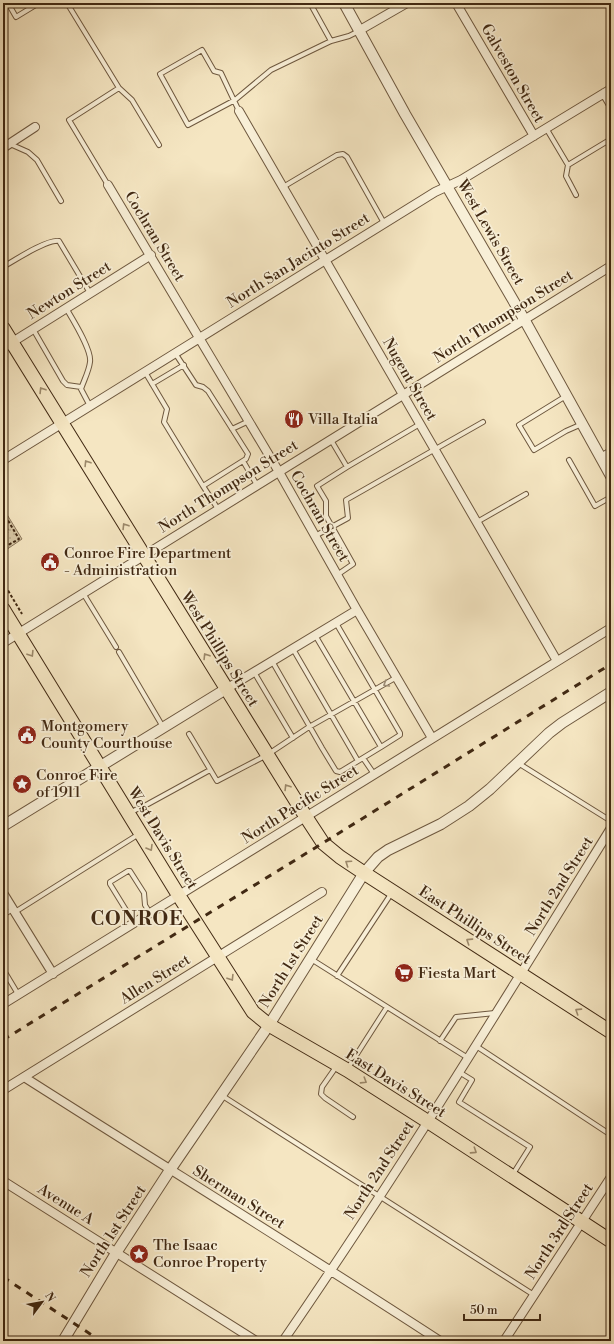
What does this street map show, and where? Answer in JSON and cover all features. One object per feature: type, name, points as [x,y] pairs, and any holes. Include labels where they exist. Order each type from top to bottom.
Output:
[{"type":"main road","name":"West Phillips Street","points":[[3,328],[8,345],[62,423],[323,843]]},
{"type":"main road","name":"West Davis Street","points":[[3,609],[195,921]]},
{"type":"main road","name":"East Phillips Street","points":[[323,843],[340,857],[392,892],[611,1032]]},
{"type":"main road","name":"East Davis Street","points":[[195,921],[253,1012],[269,1025],[342,1067],[428,1121],[582,1222],[608,1237]]},
{"type":"street","name":"West Lewis Street","points":[[344,3],[405,114],[448,186],[611,476]]},
{"type":"street","points":[[360,30],[407,3]]},
{"type":"street","name":"Galveston Street","points":[[456,3],[534,136]]},
{"type":"street","points":[[608,91],[611,105]]},
{"type":"street","name":"North San Jacinto Street","points":[[3,460],[384,223],[435,192],[461,180],[608,91]]},
{"type":"street","name":"Nugent Street","points":[[239,111],[557,661]]},
{"type":"street","points":[[6,146],[35,127]]},
{"type":"street","name":"Cochran Street","points":[[108,185],[279,472],[432,738]]},
{"type":"street","name":"Newton Street","points":[[8,345],[151,255]]},
{"type":"street","name":"North Thompson Street","points":[[3,643],[611,266]]},
{"type":"street","points":[[601,458],[611,452]]},
{"type":"street","points":[[3,826],[357,610]]},
{"type":"street","name":"North Pacific Street","points":[[3,1004],[611,628]]},
{"type":"street","name":"North 1st Street","points":[[63,1341],[73,1322],[116,1253],[170,1170],[269,1025],[364,873],[378,857],[388,850],[441,824],[469,806],[490,789],[549,733],[611,692]]},
{"type":"street","name":"North 2nd Street","points":[[283,1341],[428,1121],[497,1013],[611,828]]},
{"type":"street","name":"Allen Street","points":[[3,1090],[322,892]]},
{"type":"street","points":[[3,893],[53,974]]},
{"type":"street","name":"Sherman Street","points":[[24,1077],[331,1270],[440,1341]]},
{"type":"street","name":"North 3rd Street","points":[[504,1341],[611,1178]]},
{"type":"street","name":"Avenue A","points":[[3,1181],[256,1341]]},
{"type":"lane","points":[[8,3],[16,16],[39,3]]},
{"type":"lane","points":[[67,3],[119,88],[132,100],[159,145]]},
{"type":"lane","points":[[310,3],[331,41]]},
{"type":"lane","points":[[239,111],[234,100],[222,74],[214,71],[202,50],[160,74],[188,125],[234,100],[271,70],[331,41],[349,36],[360,30]]},
{"type":"lane","points":[[108,185],[69,120],[119,88]]},
{"type":"lane","points":[[546,128],[568,165],[566,176],[576,195]]},
{"type":"lane","points":[[568,165],[611,139]]},
{"type":"lane","points":[[6,146],[28,152],[37,160],[61,201]]},
{"type":"lane","points":[[283,187],[337,155],[343,154],[347,157],[384,223]]},
{"type":"lane","points":[[3,267],[32,250],[54,240],[59,241],[90,293]]},
{"type":"lane","points":[[66,308],[89,352],[91,361],[81,387],[82,394],[90,406]]},
{"type":"lane","points":[[33,329],[63,381],[67,385],[81,387]]},
{"type":"lane","points":[[175,352],[196,385],[203,387],[208,391],[248,454],[246,459],[203,486]]},
{"type":"lane","points":[[152,384],[184,365]]},
{"type":"lane","points":[[144,372],[167,409],[164,422],[218,509]]},
{"type":"lane","points":[[567,396],[519,425],[534,450],[566,431],[582,424]]},
{"type":"lane","points":[[232,429],[249,421]]},
{"type":"lane","points":[[315,536],[348,518],[346,500],[483,422]]},
{"type":"lane","points":[[337,575],[353,564],[326,516],[326,501],[317,486],[420,424]]},
{"type":"lane","points":[[331,439],[347,467]]},
{"type":"lane","points":[[569,460],[595,506],[611,497]]},
{"type":"lane","points":[[243,461],[257,485]]},
{"type":"lane","points":[[477,523],[526,494]]},
{"type":"lane","points":[[82,593],[116,647]]},
{"type":"lane","points":[[272,661],[309,727],[336,771],[340,772],[400,735],[400,733],[336,623]]},
{"type":"lane","points":[[315,635],[353,702],[381,747]]},
{"type":"lane","points":[[293,649],[358,761]]},
{"type":"lane","points":[[119,652],[163,728]]},
{"type":"lane","points":[[254,672],[293,738]]},
{"type":"lane","points":[[189,734],[217,782],[267,755],[309,727],[397,677]]},
{"type":"lane","points":[[363,758],[374,774]]},
{"type":"lane","points":[[518,763],[611,821]]},
{"type":"lane","points":[[128,813],[148,804],[210,770]]},
{"type":"lane","points":[[3,915],[14,910],[141,833]]},
{"type":"lane","points":[[134,924],[110,882],[130,871],[144,893],[145,905],[150,914]]},
{"type":"lane","points":[[337,976],[392,892]]},
{"type":"lane","points":[[310,958],[468,1058]]},
{"type":"lane","points":[[3,969],[19,995]]},
{"type":"lane","points":[[353,1117],[325,1098],[321,1094],[322,1087],[342,1067],[387,1007]]},
{"type":"lane","points":[[440,1041],[456,1017],[497,1013]]},
{"type":"lane","points":[[475,1046],[611,1135]]},
{"type":"lane","points":[[459,1072],[472,1080],[459,1102],[530,1147],[512,1176]]},
{"type":"lane","points":[[221,1095],[534,1295]]},
{"type":"path","points":[[3,512],[19,539],[3,548]]},
{"type":"path","points":[[3,524],[6,526],[8,531],[4,538],[8,546]]},
{"type":"path","points":[[6,526],[10,524]]},
{"type":"path","points":[[3,582],[22,614]]},
{"type":"shaded area","points":[[3,508],[22,539],[3,552]]},
{"type":"railway","points":[[3,1040],[611,664]]},
{"type":"railway","points":[[3,1277],[101,1341]]},
{"type":"place","name":"Villa Italia","points":[[294,419]]},
{"type":"place","name":"Conroe Fire Department - Administration","points":[[50,562]]},
{"type":"place","name":"Montgomery County Courthouse","points":[[27,735]]},
{"type":"place","name":"Conroe Fire of 1911","points":[[22,784]]},
{"type":"place","name":"Fiesta Mart","points":[[404,973]]},
{"type":"place","name":"The Isaac Conroe Property","points":[[139,1254]]},
{"type":"district","name":"CONROE","points":[[137,918]]}]
